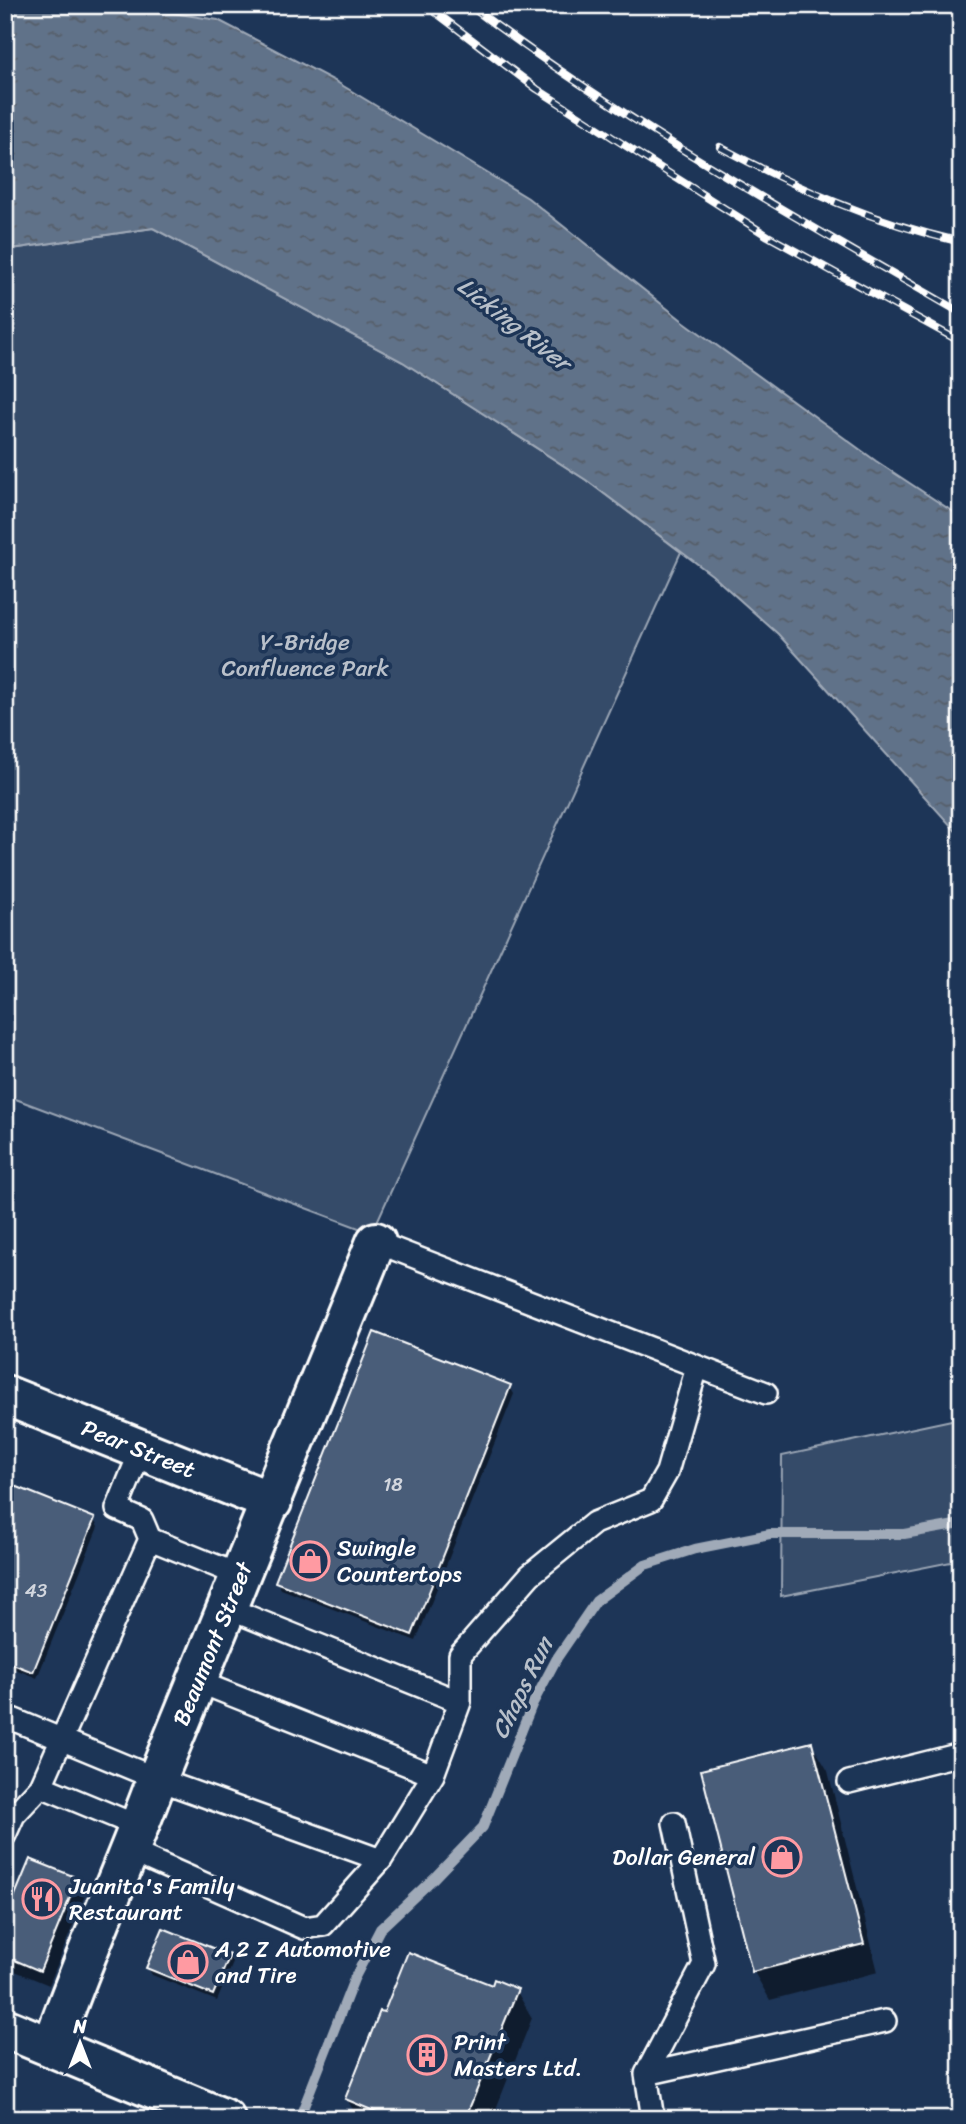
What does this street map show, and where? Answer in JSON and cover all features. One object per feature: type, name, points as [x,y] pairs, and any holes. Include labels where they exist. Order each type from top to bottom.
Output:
[{"type":"street","name":"Beaumont Street","points":[[52,2047],[73,1986],[376,1242]]},
{"type":"street","name":"Pear Street","points":[[5,1395],[272,1502]]},
{"type":"street","points":[[5,2028],[225,2119]]},
{"type":"lane","points":[[376,1242],[766,1393]]},
{"type":"lane","points":[[41,1786],[304,1928],[323,1925],[381,1860],[433,1775],[460,1702],[460,1656],[530,1575],[594,1523],[651,1500],[667,1472],[697,1367]]},
{"type":"lane","points":[[141,1450],[117,1509],[142,1520],[150,1539],[234,1592],[460,1702]]},
{"type":"lane","points":[[5,1835],[13,1815],[41,1786],[150,1539]]},
{"type":"lane","points":[[199,1682],[433,1775]]},
{"type":"lane","points":[[5,1716],[157,1779],[381,1860]]},
{"type":"lane","points":[[849,1782],[961,1754]]},
{"type":"lane","points":[[653,2119],[646,2074],[704,1964],[674,1823]]},
{"type":"lane","points":[[646,2074],[885,2021]]},
{"type":"green space","name":"Y-Bridge Confluence Park","points":[[153,228],[403,362],[586,480],[681,552],[372,1233],[5,1095],[5,250]]},
{"type":"green space","points":[[961,1418],[961,1560],[781,1596],[782,1456]]},
{"type":"water","name":"Licking River","points":[[5,5],[121,5],[218,20],[335,81],[528,198],[683,321],[876,461],[961,517],[961,837],[778,634],[712,575],[586,480],[403,362],[153,228],[5,250]]},
{"type":"building","points":[[374,1332],[511,1385],[412,1635],[275,1582]]},
{"type":"building","points":[[5,1482],[95,1518],[33,1672],[5,1661]]},
{"type":"building","name":"Dollar General","points":[[812,1742],[864,1944],[752,1972],[701,1770]]},
{"type":"building","name":"Juanita's Family Restaurant","points":[[30,1859],[78,1878],[40,1971],[5,1956],[5,1919]]},
{"type":"building","name":"A 2 Z Automotive and Tire","points":[[163,1928],[230,1955],[213,1995],[146,1968]]},
{"type":"building","name":"Print Masters Ltd.","points":[[408,1952],[492,1985],[494,1979],[518,1989],[465,2119],[393,2119],[345,2099],[380,2011],[384,2012]]},
{"type":"waterway","name":"Chaps Run","points":[[299,2119],[354,1979],[380,1929],[483,1827],[532,1705],[557,1658],[596,1601],[645,1565],[695,1549],[770,1534],[904,1534],[961,1524]]},
{"type":"railway","points":[[426,5],[537,89],[768,236],[961,342]]},
{"type":"railway","points":[[469,5],[587,89],[648,128],[961,313]]},
{"type":"railway","points":[[720,147],[837,203],[897,225],[961,242]]},
{"type":"place","name":"Swingle Countertops","points":[[310,1561]]},
{"type":"place","name":"Dollar General","points":[[782,1857]]},
{"type":"place","name":"Juanita's Family Restaurant","points":[[42,1899]]},
{"type":"place","name":"A 2 Z Automotive and Tire","points":[[188,1962]]},
{"type":"place","name":"Print Masters Ltd.","points":[[427,2055]]}]
